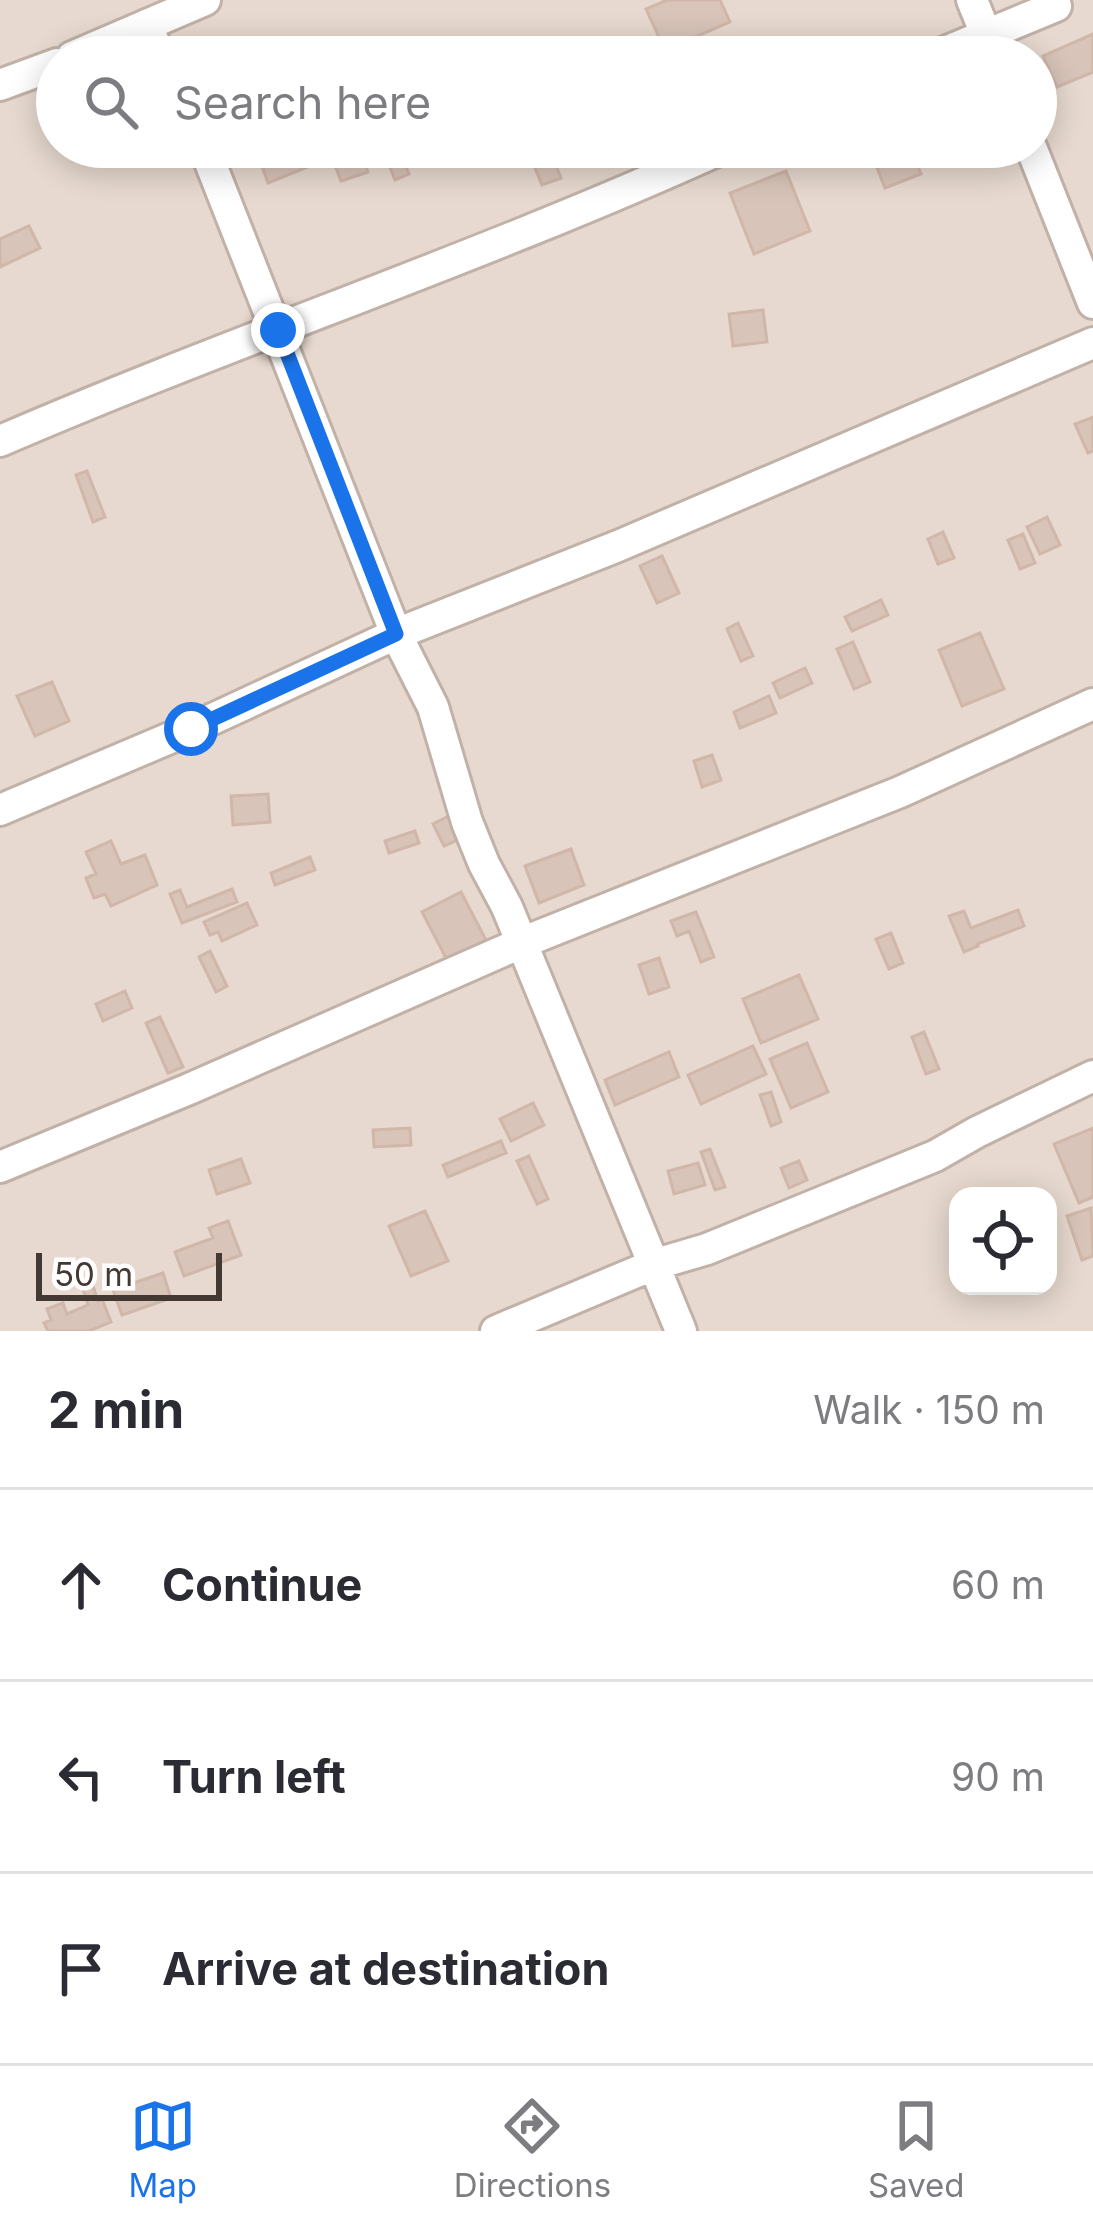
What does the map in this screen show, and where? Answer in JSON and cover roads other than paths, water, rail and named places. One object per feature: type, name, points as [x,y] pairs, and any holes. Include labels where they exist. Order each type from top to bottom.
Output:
[{"type":"street","points":[[107,36],[137,18],[205,0]]},
{"type":"street","points":[[972,0],[986,36]]},
{"type":"street","points":[[1006,36],[1056,6]]},
{"type":"street","points":[[0,86],[36,72]]},
{"type":"street","points":[[212,168],[396,634],[433,707],[467,822],[681,1331]]},
{"type":"street","points":[[0,441],[674,168]]},
{"type":"street","points":[[1039,168],[1093,303]]},
{"type":"street","points":[[0,810],[396,634],[618,546],[1093,343]]},
{"type":"street","points":[[0,1168],[521,943],[900,792],[1093,704]]},
{"type":"street","points":[[496,1331],[935,1156],[1093,1076]]}]
